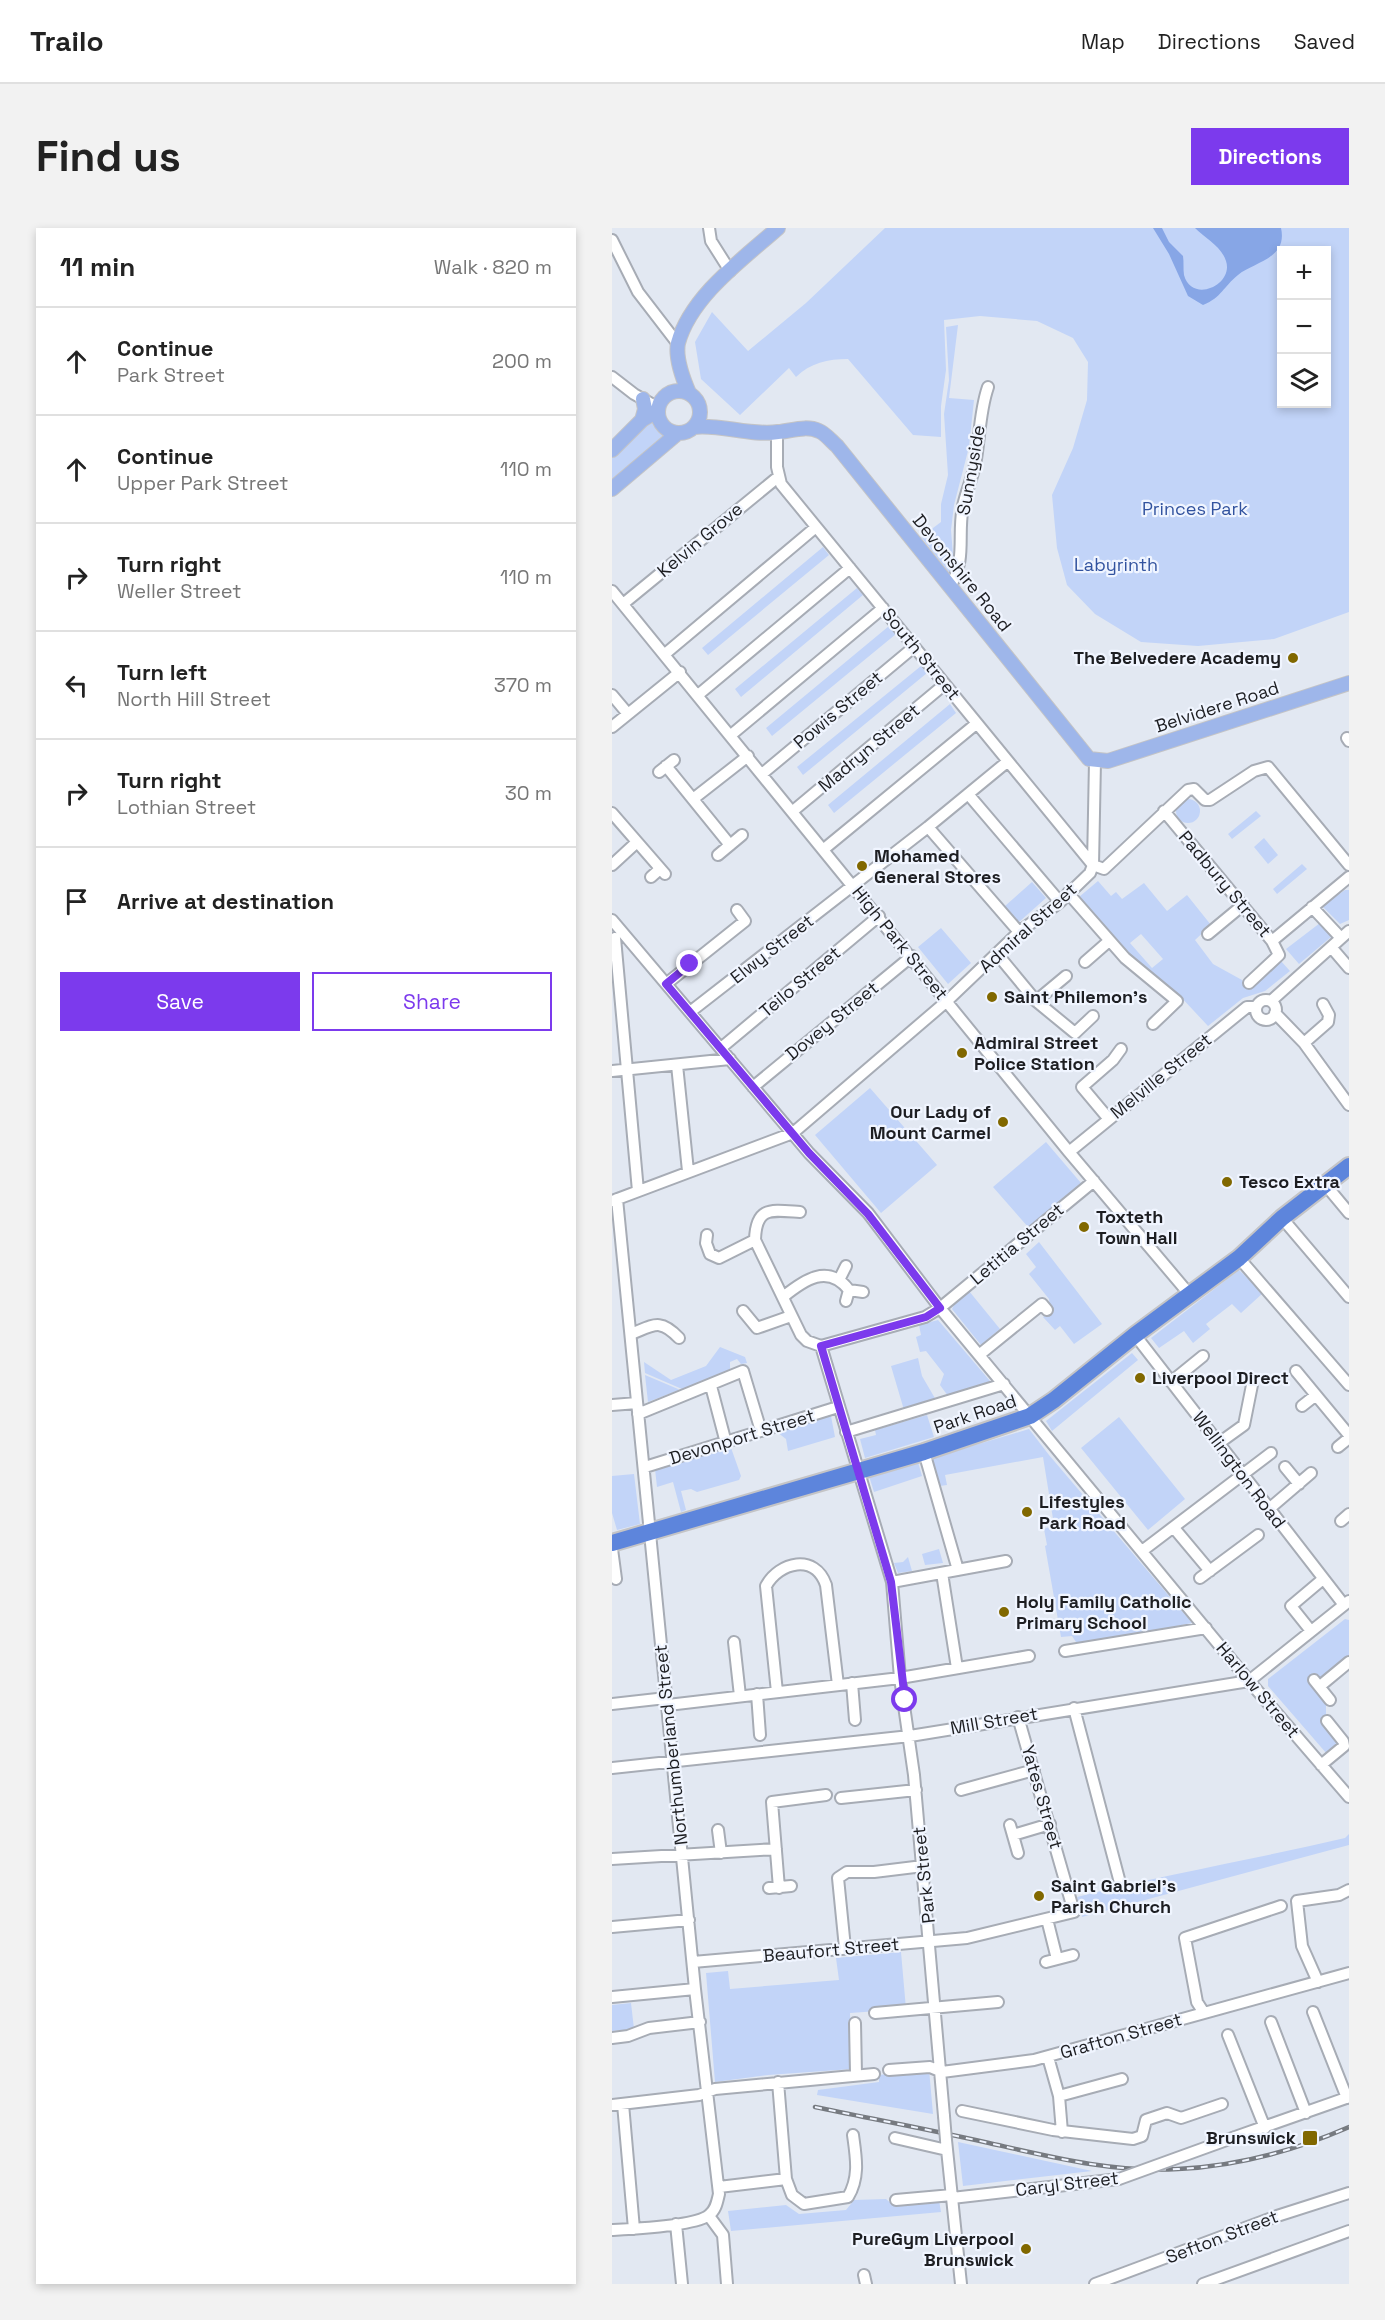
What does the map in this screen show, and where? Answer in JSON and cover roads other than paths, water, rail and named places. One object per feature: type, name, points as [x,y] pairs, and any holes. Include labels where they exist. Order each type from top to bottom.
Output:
[{"type":"highway","name":"Park Road","points":[[612,1543],[924,1452],[1030,1416],[1239,1258],[1282,1218],[1349,1166]]},
{"type":"main road","points":[[612,489],[678,433],[694,427],[700,410],[699,403],[689,393],[680,365],[678,344],[698,305],[730,271],[778,228]]},
{"type":"main road","points":[[672,392],[680,365]]},
{"type":"main road","points":[[612,450],[642,420],[657,409],[663,397],[672,392],[689,393]]},
{"type":"main road","points":[[642,420],[645,409],[643,399]]},
{"type":"main road","points":[[657,409],[664,427],[678,433]]},
{"type":"main road","points":[[700,410],[722,427]]},
{"type":"main road","name":"Devonshire Road","points":[[694,427],[722,427],[741,431],[820,431],[837,446],[1082,753],[1095,761]]},
{"type":"main road","name":"Belvidere Road","points":[[1095,761],[1108,761],[1349,683]]},
{"type":"street","points":[[709,228],[711,242],[730,271]]},
{"type":"street","points":[[612,240],[638,292],[678,344]]},
{"type":"street","points":[[612,377],[657,409]]},
{"type":"street","name":"Sunnyside","points":[[950,587],[957,575],[962,553],[963,506],[975,466],[982,406],[988,387]]},
{"type":"street","points":[[778,477],[783,431]]},
{"type":"street","name":"South Street","points":[[778,477],[1006,762],[1093,865]]},
{"type":"street","name":"Kelvin Grove","points":[[623,604],[778,477]]},
{"type":"street","points":[[665,654],[816,527]]},
{"type":"street","points":[[698,695],[850,568]]},
{"type":"street","name":"High Park Street","points":[[612,591],[912,956],[1069,1152],[1190,1294]]},
{"type":"street","points":[[731,735],[883,608]]},
{"type":"street","name":"Powis Street","points":[[762,774],[914,647]]},
{"type":"street","points":[[612,727],[680,672]]},
{"type":"street","name":"Madryn Street","points":[[793,811],[945,684]]},
{"type":"street","points":[[612,695],[627,714]]},
{"type":"street","points":[[824,849],[976,724]]},
{"type":"street","points":[[693,799],[748,756]]},
{"type":"street","points":[[1095,761],[1093,865],[1098,869],[1104,869],[1188,790],[1194,789],[1205,800],[1210,800],[1254,771],[1268,767],[1349,864]]},
{"type":"street","name":"Elwy Street","points":[[690,1012],[928,827],[1006,762]]},
{"type":"street","points":[[666,766],[730,845]]},
{"type":"street","points":[[968,794],[1060,902]]},
{"type":"street","points":[[613,809],[637,842],[663,871],[651,877]]},
{"type":"street","name":"Padbury Street","points":[[1164,811],[1272,941],[1279,955],[1249,983]]},
{"type":"street","points":[[928,827],[1019,932]]},
{"type":"street","points":[[718,855],[742,835]]},
{"type":"street","points":[[612,865],[637,842]]},
{"type":"street","name":"Admiral Street","points":[[792,1133],[998,955],[1019,932],[1060,902],[1090,873],[1093,865]]},
{"type":"street","points":[[1272,941],[1349,877]]},
{"type":"street","points":[[1068,893],[1125,958],[1177,1001],[1153,1024]]},
{"type":"street","points":[[1208,934],[1243,905]]},
{"type":"street","points":[[1312,907],[1345,935],[1271,1001],[1275,1012],[1304,1043],[1347,1098]]},
{"type":"street","points":[[666,984],[745,921],[736,910]]},
{"type":"street","name":"Teilo Street","points":[[721,1048],[879,916]]},
{"type":"street","name":"Harlow Street","points":[[612,920],[618,937],[666,984],[792,1133],[868,1214],[940,1308],[1249,1681],[1349,1797]]},
{"type":"street","points":[[618,937],[626,1070],[638,1191]]},
{"type":"street","points":[[1085,962],[1109,941]]},
{"type":"street","points":[[1330,947],[1349,968]]},
{"type":"street","points":[[998,955],[1036,1000],[1075,1033],[1093,1016]]},
{"type":"street","name":"Dovey Street","points":[[753,1086],[912,956]]},
{"type":"street","points":[[1036,1000],[1066,976]]},
{"type":"street","name":"Melville Street","points":[[1069,1152],[1247,1007],[1256,1007],[1263,1000],[1271,1001]]},
{"type":"street","points":[[1304,1043],[1328,1022],[1329,1015],[1323,1004]]},
{"type":"street","points":[[1256,1007],[1256,1014],[1263,1020],[1271,1018],[1275,1012]]},
{"type":"street","points":[[1108,1118],[1082,1087],[1113,1060],[1121,1049]]},
{"type":"street","points":[[612,1071],[730,1059]]},
{"type":"street","points":[[677,1065],[688,1171]]},
{"type":"street","points":[[615,1200],[792,1133]]},
{"type":"street","name":"Letitia Street","points":[[821,1346],[926,1317],[940,1308],[1094,1180]]},
{"type":"street","points":[[1324,1184],[1349,1213]]},
{"type":"street","name":"Northumberland Street","points":[[615,1200],[675,1761],[695,1989],[719,2187],[716,2208],[709,2216]]},
{"type":"street","points":[[800,1212],[772,1210],[761,1216],[756,1225],[755,1240],[801,1335],[807,1341],[821,1346]]},
{"type":"street","points":[[1282,1218],[1349,1297]]},
{"type":"street","points":[[707,1235],[706,1243],[710,1254],[719,1258],[755,1240]]},
{"type":"street","points":[[1239,1258],[1349,1384]]},
{"type":"street","points":[[840,1278],[846,1266]]},
{"type":"street","points":[[783,1297],[797,1286],[817,1277],[840,1278]]},
{"type":"street","points":[[840,1278],[849,1290],[863,1292]]},
{"type":"street","points":[[846,1301],[849,1290]]},
{"type":"street","points":[[979,1355],[1042,1304],[1047,1310]]},
{"type":"street","points":[[743,1311],[757,1328],[791,1316]]},
{"type":"street","points":[[631,1334],[659,1324],[668,1326],[679,1338]]},
{"type":"street","name":"Wellington Road","points":[[1135,1335],[1323,1579],[1347,1603]]},
{"type":"street","name":"Park Street","points":[[821,1346],[891,1582],[900,1678],[916,1791],[961,2284]]},
{"type":"street","points":[[1171,1382],[1203,1356]]},
{"type":"street","points":[[612,1405],[638,1409],[711,1386],[739,1369],[760,1431]]},
{"type":"street","points":[[1301,1374],[1349,1436],[1338,1447]]},
{"type":"street","points":[[846,1432],[1004,1384]]},
{"type":"street","points":[[1219,1443],[1244,1425],[1252,1385]]},
{"type":"street","points":[[711,1386],[726,1443]]},
{"type":"street","points":[[1302,1406],[1316,1395]]},
{"type":"street","name":"Devonport Street","points":[[645,1467],[838,1407]]},
{"type":"street","points":[[924,1452],[958,1570]]},
{"type":"street","points":[[1142,1551],[1271,1453]]},
{"type":"street","points":[[1285,1467],[1299,1484]]},
{"type":"street","points":[[1269,1509],[1311,1473]]},
{"type":"street","points":[[1174,1528],[1210,1571]]},
{"type":"street","points":[[1200,1578],[1258,1535]]},
{"type":"street","points":[[612,1549],[616,1579]]},
{"type":"street","points":[[891,1582],[1006,1561]]},
{"type":"street","points":[[777,1692],[766,1586],[777,1573],[799,1564],[815,1567],[822,1572],[826,1585],[838,1685]]},
{"type":"street","points":[[942,1573],[957,1668]]},
{"type":"street","points":[[1311,1631],[1291,1606],[1323,1579]]},
{"type":"street","points":[[1249,1681],[1347,1603]]},
{"type":"street","points":[[1065,1651],[1206,1628]]},
{"type":"street","points":[[734,1642],[740,1696]]},
{"type":"street","points":[[612,1704],[740,1696],[900,1678],[1029,1656]]},
{"type":"street","points":[[1330,1700],[1317,1683],[1349,1662]]},
{"type":"street","name":"Mill Street","points":[[612,1768],[910,1736],[1249,1681]]},
{"type":"street","points":[[852,1683],[855,1720]]},
{"type":"street","points":[[757,1694],[760,1735]]},
{"type":"street","points":[[1074,1708],[1119,1880]]},
{"type":"street","name":"Yates Street","points":[[1018,1717],[1074,1912]]},
{"type":"street","points":[[1321,1765],[1344,1746],[1343,1741],[1327,1721]]},
{"type":"street","points":[[961,1790],[1034,1770]]},
{"type":"street","points":[[841,1797],[916,1791]]},
{"type":"street","points":[[791,1886],[774,1888],[776,1849],[772,1802],[825,1795]]},
{"type":"street","points":[[1018,1853],[1012,1830],[1050,1824]]},
{"type":"street","points":[[718,1830],[721,1853]]},
{"type":"street","points":[[612,1859],[776,1849]]},
{"type":"street","points":[[845,1948],[837,1883],[841,1876],[847,1872],[874,1872],[923,1866]]},
{"type":"street","points":[[1318,1982],[1302,1946],[1297,1901],[1339,1895],[1349,1890]]},
{"type":"street","points":[[1204,2013],[1197,2002],[1185,1938],[1269,1915],[1281,1906]]},
{"type":"street","name":"Beaufort Street","points":[[693,1962],[967,1938],[1074,1912]]},
{"type":"street","points":[[1047,1919],[1052,1960],[1073,1955]]},
{"type":"street","points":[[612,1927],[689,1920]]},
{"type":"street","name":"Grafton Street","points":[[889,2070],[930,2067],[942,2072],[1048,2057],[1349,1973]]},
{"type":"street","points":[[612,1997],[695,1989]]},
{"type":"street","points":[[875,2013],[999,2002]]},
{"type":"street","points":[[1313,2012],[1348,2097]]},
{"type":"street","points":[[612,2038],[628,2036],[649,2028],[700,2022]]},
{"type":"street","points":[[1271,2022],[1306,2113]]},
{"type":"street","points":[[855,2023],[856,2074]]},
{"type":"street","points":[[1228,2035],[1265,2128]]},
{"type":"street","points":[[1048,2057],[1059,2096],[1062,2132]]},
{"type":"street","points":[[634,2229],[617,2105],[699,2095],[715,2089],[874,2074]]},
{"type":"street","points":[[1059,2096],[1122,2079]]},
{"type":"street","points":[[778,2082],[786,2179],[792,2195],[804,2204],[846,2198],[855,2186],[857,2170],[854,2135]]},
{"type":"street","name":"Caryl Street","points":[[896,2200],[952,2197],[1119,2180],[1348,2097]]},
{"type":"street","points":[[962,2111],[1062,2132],[1133,2139],[1142,2136],[1146,2120],[1167,2113],[1181,2118],[1222,2104]]},
{"type":"street","points":[[895,2138],[947,2145]]},
{"type":"street","points":[[719,2187],[786,2179]]},
{"type":"street","name":"Sefton Street","points":[[1095,2284],[1277,2216],[1349,2193]]},
{"type":"street","points":[[612,2230],[696,2222],[709,2216],[723,2235],[727,2284]]},
{"type":"street","points":[[676,2224],[682,2284]]},
{"type":"street","points":[[1203,2284],[1349,2231]]},
{"type":"water","points":[[1153,228],[1162,228],[1169,242],[1183,256],[1184,275],[1188,284],[1203,290],[1218,284],[1224,277],[1227,270],[1226,261],[1217,247],[1195,228],[1281,228],[1282,238],[1274,253],[1238,275],[1218,295],[1203,305],[1188,296],[1169,254]]},
{"type":"railway","points":[[815,2107],[1059,2158],[1106,2166],[1154,2170],[1244,2161],[1286,2150],[1349,2127]]},
{"type":"place","name":"The Belvedere Academy","points":[[1293,658]]},
{"type":"place","name":"Mohamed General Stores","points":[[862,866]]},
{"type":"place","name":"Saint Philemon's","points":[[992,997]]},
{"type":"place","name":"Admiral Street Police Station","points":[[962,1053]]},
{"type":"place","name":"Our Lady of Mount Carmel","points":[[1003,1122]]},
{"type":"place","name":"Tesco Extra","points":[[1227,1182]]},
{"type":"place","name":"Toxteth Town Hall","points":[[1084,1227]]},
{"type":"place","name":"Liverpool Direct","points":[[1140,1378]]},
{"type":"place","name":"Lifestyles Park Road","points":[[1027,1512]]},
{"type":"place","name":"Holy Family Catholic Primary School","points":[[1004,1612]]},
{"type":"place","name":"Saint Gabriel's Parish Church","points":[[1039,1896]]},
{"type":"place","name":"Brunswick","points":[[1310,2138]]},
{"type":"place","name":"PureGym Liverpool Brunswick","points":[[1026,2249]]},
{"type":"park label","name":"Princes Park","points":[[1195,509]]},
{"type":"park label","name":"Labyrinth","points":[[1116,565]]}]
